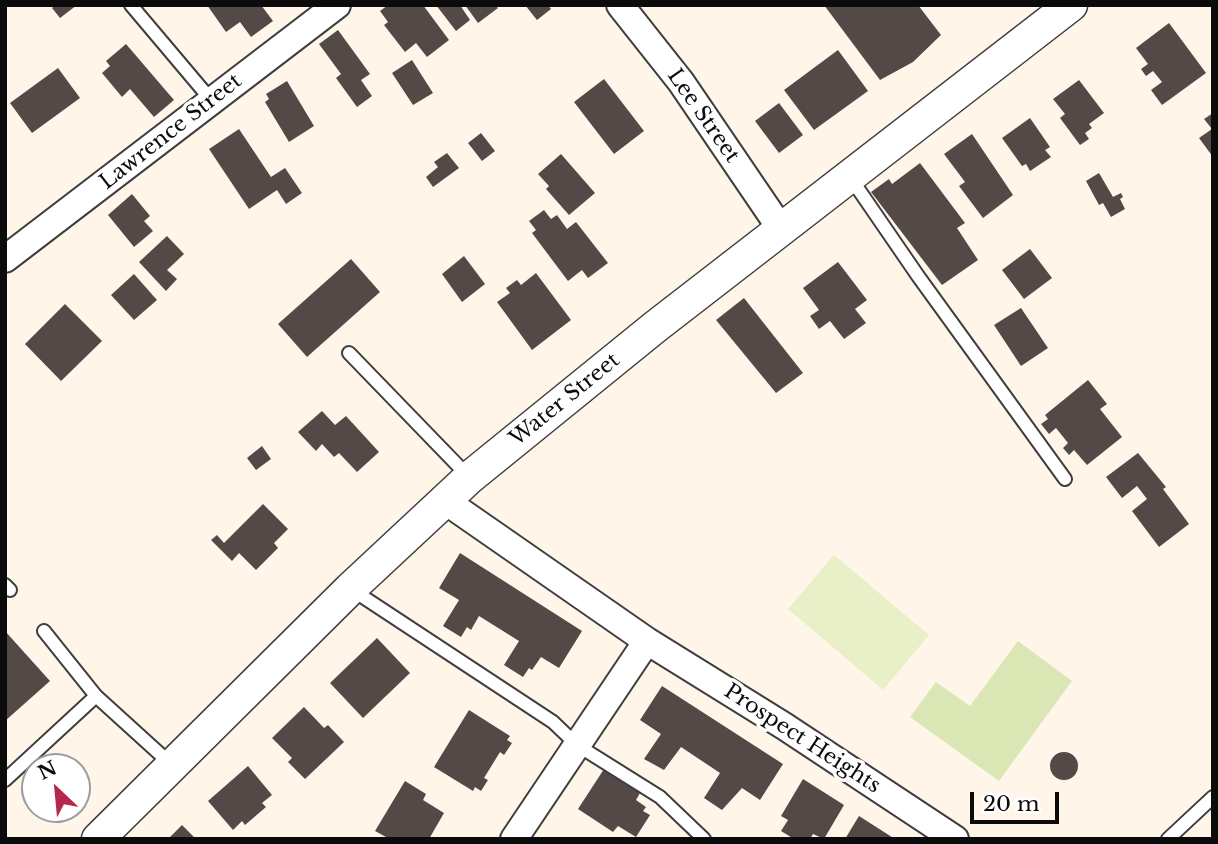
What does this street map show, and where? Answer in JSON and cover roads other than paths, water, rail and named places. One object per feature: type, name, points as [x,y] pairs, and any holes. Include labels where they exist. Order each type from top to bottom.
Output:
[{"type":"street","name":"Lawrence Street","points":[[5,259],[337,5]]},
{"type":"street","name":"Lee Street","points":[[620,5],[681,82],[781,229]]},
{"type":"street","name":"Water Street","points":[[98,839],[349,589],[469,478],[655,327],[1071,5]]},
{"type":"street","name":"Prospect Heights","points":[[444,500],[647,641],[784,726],[955,839]]},
{"type":"street","points":[[514,839],[647,641]]},
{"type":"lane","points":[[131,5],[212,101]]},
{"type":"lane","points":[[849,176],[1065,479]]},
{"type":"lane","points":[[349,353],[469,478]]},
{"type":"lane","points":[[349,589],[553,722],[577,745],[660,797],[704,839]]},
{"type":"lane","points":[[44,631],[96,696],[172,765]]},
{"type":"lane","points":[[5,780],[96,696]]},
{"type":"lane","points":[[1168,839],[1213,797]]}]
